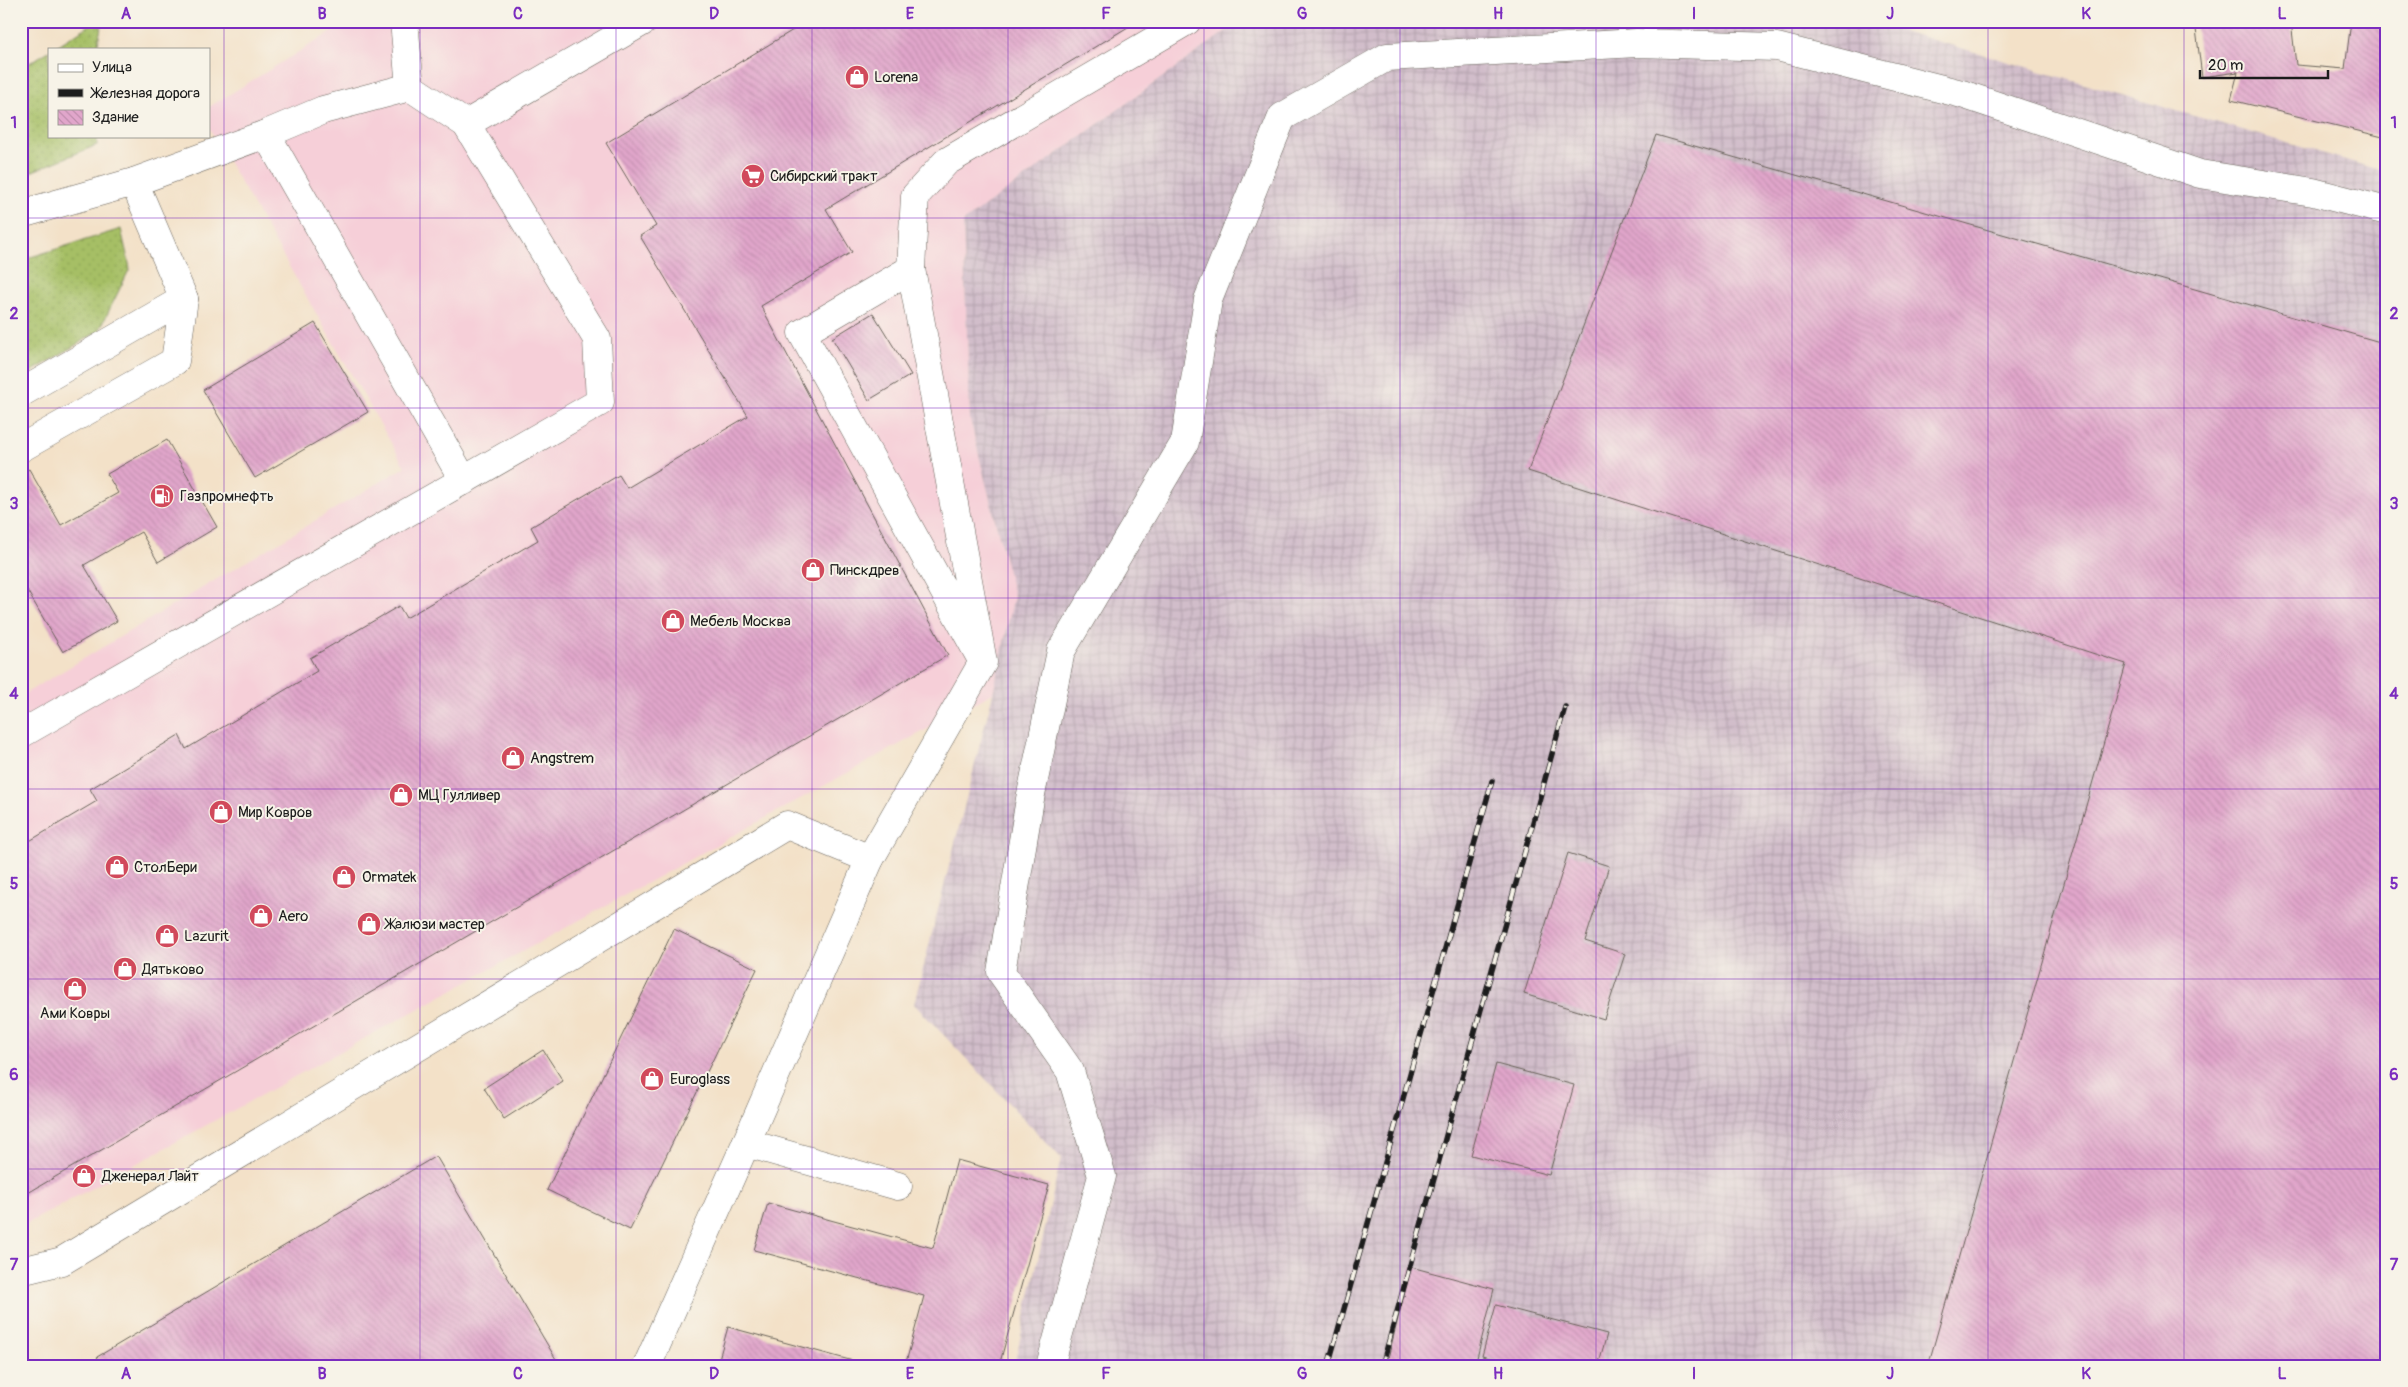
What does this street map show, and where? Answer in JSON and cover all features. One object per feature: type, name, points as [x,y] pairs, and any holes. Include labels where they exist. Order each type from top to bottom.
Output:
[{"type":"lane","points":[[404,21],[410,88]]},
{"type":"lane","points":[[466,124],[644,21]]},
{"type":"lane","points":[[647,1366],[870,859],[983,662],[911,269],[915,196],[946,162],[1186,21]]},
{"type":"lane","points":[[1050,1366],[1102,1176],[1070,1071],[1001,972],[1030,799],[1061,651],[1185,442],[1208,300],[1282,117],[1387,57],[1637,43],[1778,47],[1962,94],[2200,174],[2313,192],[2387,210]]},
{"type":"lane","points":[[21,214],[134,182],[266,134],[323,110],[410,88],[466,124],[597,340],[600,402],[21,734]]},
{"type":"lane","points":[[266,134],[464,481]]},
{"type":"lane","points":[[21,448],[175,361],[184,299],[134,182]]},
{"type":"lane","points":[[911,269],[802,333],[983,662]]},
{"type":"lane","points":[[21,393],[184,299]]},
{"type":"lane","points":[[21,1270],[62,1261],[787,825],[870,859]]},
{"type":"lane","points":[[746,1143],[898,1186]]},
{"type":"shaded area","points":[[349,21],[1240,21],[963,222],[970,419],[1014,596],[993,693],[21,1227],[21,696],[405,467],[210,130],[210,106]]},
{"type":"shaded area","points":[[1240,21],[1868,21],[2387,172],[2387,1366],[1014,1366],[1061,1158],[914,1004],[993,693],[1014,596],[970,419],[963,222]]},
{"type":"green space","points":[[96,21],[102,21],[97,48],[54,48]]},
{"type":"green space","points":[[48,52],[48,138],[97,138],[97,145],[21,176],[21,68]]},
{"type":"green space","points":[[121,229],[130,268],[99,331],[21,378],[21,260]]},
{"type":"building","name":"МЦ Гулливер","points":[[808,21],[1138,21],[826,209],[852,252],[761,306],[948,655],[21,1197],[21,846],[97,801],[90,789],[179,735],[186,749],[317,671],[310,658],[399,606],[406,618],[538,540],[531,527],[619,475],[627,488],[748,416],[640,236],[656,226],[606,143]]},
{"type":"building","points":[[2195,21],[2291,21],[2296,65],[2345,69],[2351,21],[2387,21],[2387,138],[2231,100],[2238,72],[2202,77]]},
{"type":"building","points":[[1656,135],[2387,344],[2387,1366],[1928,1366],[2126,664],[1528,471]]},
{"type":"building","points":[[873,313],[911,375],[869,400],[832,338]]},
{"type":"building","points":[[315,323],[368,412],[255,478],[203,390]]},
{"type":"building","points":[[167,440],[217,527],[158,562],[141,532],[84,565],[117,621],[63,652],[21,580],[21,474],[29,469],[61,525],[118,493],[107,474]]},
{"type":"building","points":[[1568,853],[1609,866],[1585,941],[1625,954],[1604,1019],[1524,994]]},
{"type":"building","name":"Euroglass","points":[[674,929],[757,969],[630,1230],[547,1190]]},
{"type":"building","points":[[543,1050],[563,1081],[504,1119],[484,1088]]},
{"type":"building","points":[[1496,1064],[1574,1085],[1549,1175],[1471,1155]]},
{"type":"building","points":[[436,1156],[560,1366],[103,1366],[97,1357]]},
{"type":"building","points":[[957,1160],[1049,1185],[999,1366],[905,1366],[924,1296],[754,1250],[768,1203],[933,1248]]},
{"type":"building","points":[[1411,1267],[1494,1289],[1475,1366],[1386,1366]]},
{"type":"building","points":[[1496,1305],[1607,1334],[1598,1366],[1519,1366],[1482,1356]]},
{"type":"building","points":[[728,1327],[868,1365],[868,1366],[717,1366]]},
{"type":"railway","points":[[1382,1366],[1565,707]]},
{"type":"railway","points":[[1328,1366],[1492,781]]},
{"type":"place","name":"Lorena","points":[[857,77]]},
{"type":"place","name":"Сибирский тракт","points":[[753,176]]},
{"type":"place","name":"Газпромнефть","points":[[162,496]]},
{"type":"place","name":"Пинскдрев","points":[[813,570]]},
{"type":"place","name":"Мебель Москва","points":[[673,621]]},
{"type":"place","name":"Angstrem","points":[[513,758]]},
{"type":"place","name":"МЦ Гулливер","points":[[401,795]]},
{"type":"place","name":"Мир Ковров","points":[[221,812]]},
{"type":"place","name":"СтолБери","points":[[117,867]]},
{"type":"place","name":"Ormatek","points":[[344,877]]},
{"type":"place","name":"Aero","points":[[261,916]]},
{"type":"place","name":"Жалюзи мастер","points":[[369,924]]},
{"type":"place","name":"Lazurit","points":[[167,936]]},
{"type":"place","name":"Дятьково","points":[[125,969]]},
{"type":"place","name":"Ами Ковры","points":[[75,989]]},
{"type":"place","name":"Euroglass","points":[[652,1079]]},
{"type":"place","name":"Дженерал Лайт","points":[[84,1176]]}]
